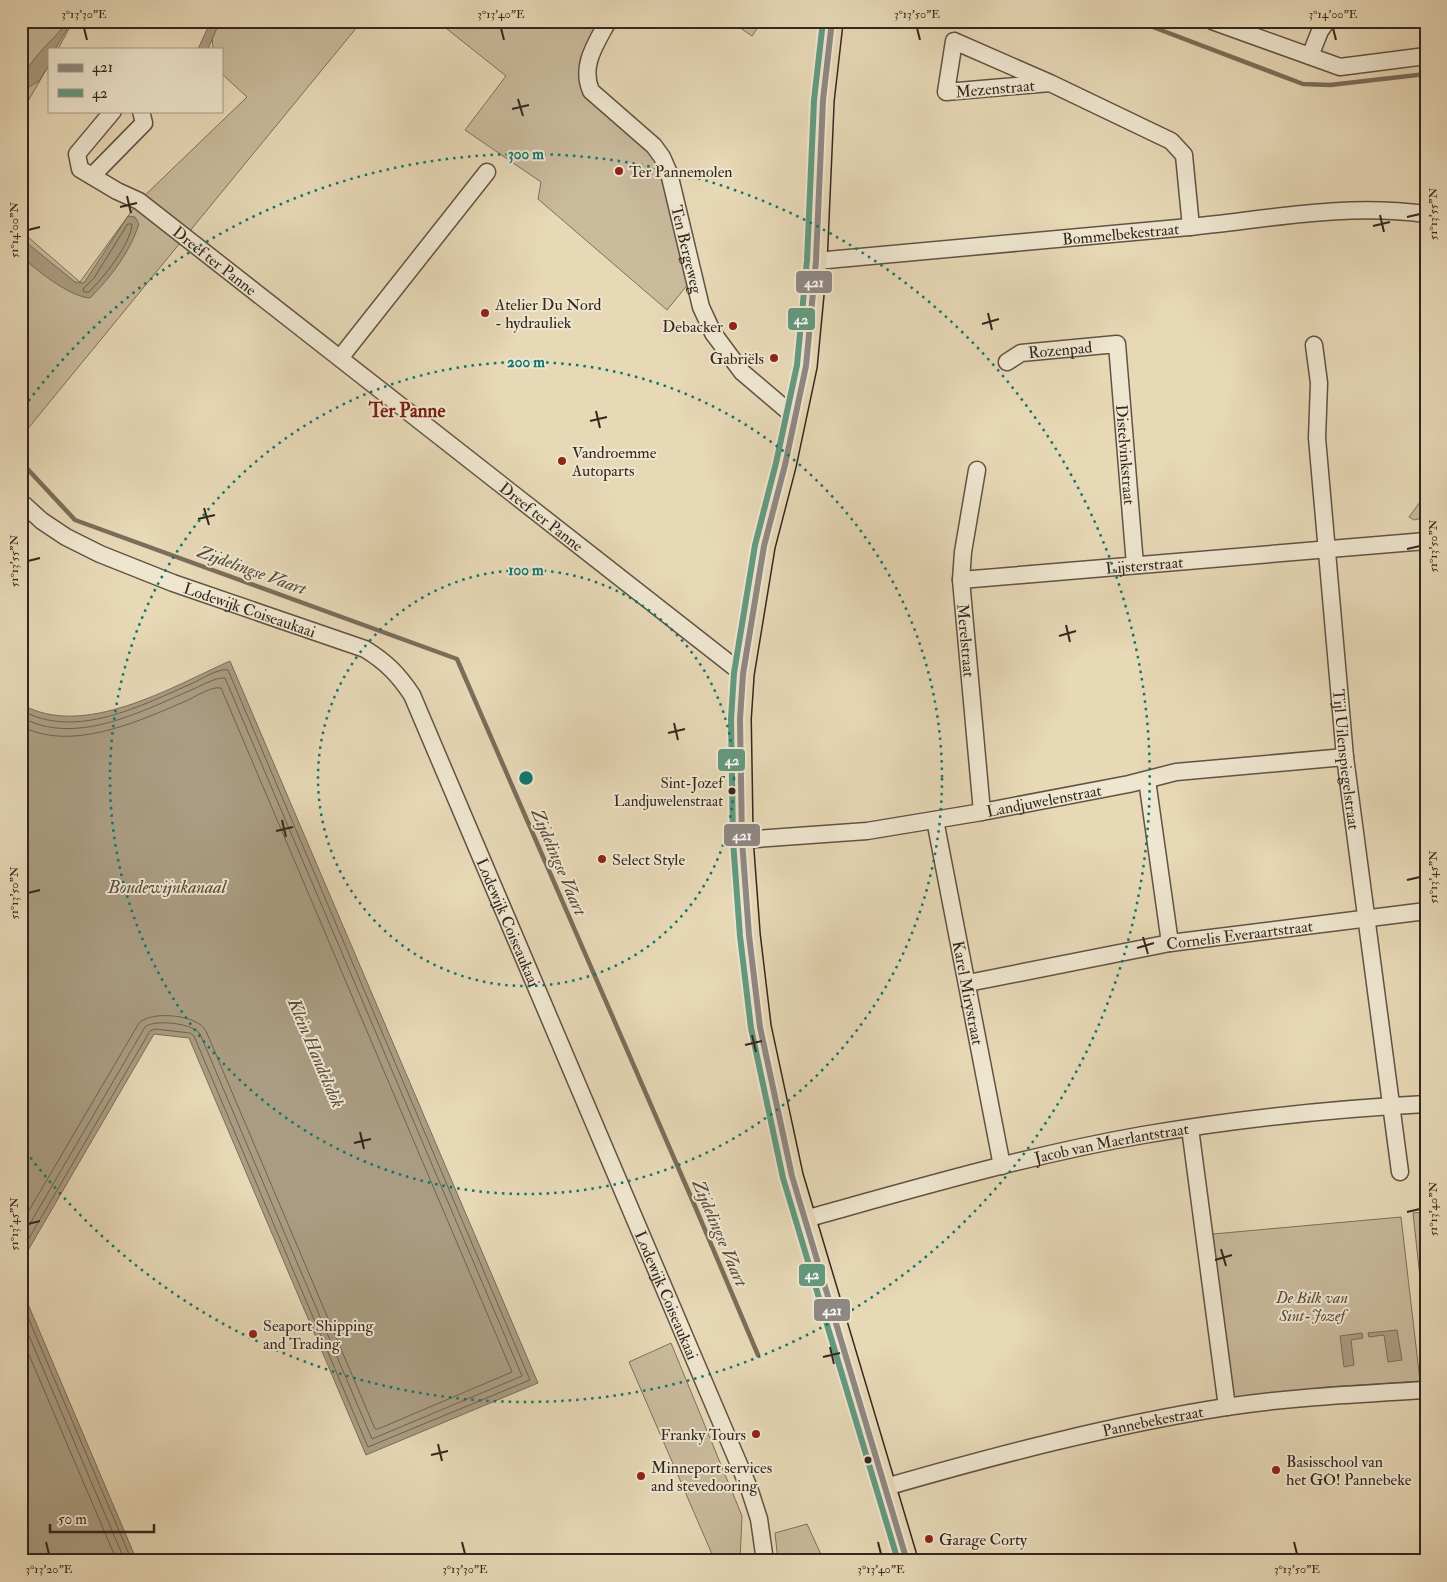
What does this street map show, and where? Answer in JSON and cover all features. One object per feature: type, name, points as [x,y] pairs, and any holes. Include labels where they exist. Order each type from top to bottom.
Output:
[{"type":"main road","points":[[832,21],[823,100],[816,261],[806,366],[796,418],[764,546],[743,674],[740,704],[742,840],[748,935],[760,1027],[792,1176],[907,1561]]},
{"type":"street","name":"Ten Bergeweg","points":[[608,21],[586,65],[589,86],[654,146],[662,157],[669,173],[702,307],[713,333],[742,372],[796,418]]},
{"type":"street","points":[[1212,21],[1340,67],[1426,56]]},
{"type":"street","points":[[1310,56],[1320,31],[1327,21]]},
{"type":"street","name":"Mezenstraat","points":[[1050,83],[946,92],[954,41],[1050,83],[1171,141],[1184,155],[1191,227]]},
{"type":"street","name":"Dreef ter Panne","points":[[112,112],[77,154],[80,169],[117,192],[139,201],[162,218],[743,674]]},
{"type":"street","points":[[92,176],[144,123],[141,112]]},
{"type":"street","points":[[340,358],[487,172]]},
{"type":"street","name":"Bommelbekestraat","points":[[816,261],[1191,227],[1350,209],[1389,209],[1426,214]]},
{"type":"street","name":"Rozenpad","points":[[1007,362],[1021,353],[1116,344]]},
{"type":"street","name":"Distelvinkstraat","points":[[1116,344],[1136,565]]},
{"type":"street","name":"Tijl Uilenspiegelstraat","points":[[1314,345],[1319,383],[1317,438],[1345,757],[1368,918],[1400,1172]]},
{"type":"street","name":"Merelstraat","points":[[977,470],[963,552],[961,580],[982,812]]},
{"type":"street","name":"Lodewijk Coiseaukaai","points":[[21,502],[42,521],[66,537],[100,554],[173,583],[365,649],[386,662],[399,676],[412,695],[749,1488],[758,1519],[764,1561]]},
{"type":"street","name":"Lijsterstraat","points":[[961,580],[1426,541]]},
{"type":"street","name":"Landjuwelenstraat","points":[[742,840],[867,831],[982,812],[1147,780],[1176,772],[1345,757]]},
{"type":"street","points":[[1147,780],[1170,943]]},
{"type":"street","name":"Karel Mirystraat","points":[[935,820],[1002,1166]]},
{"type":"street","name":"Cornelis Everaartstraat","points":[[968,983],[1170,943],[1426,911]]},
{"type":"street","name":"Jacob van Maerlantstraat","points":[[805,1219],[1002,1166],[1142,1135],[1311,1112],[1426,1104]]},
{"type":"street","points":[[1190,1128],[1227,1407]]},
{"type":"street","name":"Pannebekestraat","points":[[886,1486],[998,1456],[1167,1417],[1227,1407],[1343,1395],[1426,1390]]},
{"type":"green space","points":[[21,21],[73,21],[59,48],[48,48],[48,67],[21,113]]},
{"type":"green space","points":[[211,21],[362,21],[21,437],[21,231],[80,282],[139,201],[247,97],[222,74],[222,48],[213,48]]},
{"type":"green space","points":[[437,21],[608,21],[587,81],[654,146],[694,277],[667,310],[538,199],[541,182],[465,130],[506,76]]},
{"type":"green space","points":[[730,21],[762,21],[752,36]]},
{"type":"green space","points":[[1426,494],[1426,517],[1414,520],[1409,517]]},
{"type":"green space","points":[[1426,1212],[1426,1324],[1425,1324],[1413,1213]]},
{"type":"green space","name":"De Bilk van Sint-Jozef","points":[[1401,1217],[1420,1381],[1326,1387],[1232,1398],[1213,1234]]},
{"type":"green space","points":[[671,1343],[742,1516],[740,1561],[715,1561],[629,1362]]},
{"type":"green space","points":[[807,1524],[824,1561],[778,1561],[775,1533]]},
{"type":"water","points":[[68,21],[72,21],[56,48],[48,48],[48,67],[39,81],[21,92],[26,72],[38,54]]},
{"type":"water","points":[[205,21],[220,21],[208,48],[198,48],[209,25]]},
{"type":"water","points":[[128,216],[135,217],[139,224],[135,234],[119,264],[90,298],[63,288],[21,256],[21,238],[75,282],[84,283]]},
{"type":"water","name":"Boudewijnkanaal","points":[[230,661],[538,1383],[366,1455],[189,1038],[154,1034],[23,1259],[21,1267],[21,704],[46,714],[72,716],[99,713],[155,696]]},
{"type":"water","points":[[21,1284],[22,1290],[137,1561],[21,1561]]},
{"type":"water","points":[[1397,1330],[1402,1360],[1388,1362],[1384,1335],[1369,1337],[1368,1333]]},
{"type":"water","points":[[1362,1333],[1363,1338],[1351,1340],[1354,1365],[1344,1367],[1340,1336]]},
{"type":"waterway","points":[[1137,21],[1303,84],[1330,85],[1426,74]]},
{"type":"waterway","name":"Zijdelingse Vaart","points":[[21,462],[75,520],[457,659],[758,1355]]},
{"type":"transit line","name":"42","points":[[823,21],[814,100],[807,260],[797,365],[776,463],[755,545],[734,673],[731,719],[733,841],[740,936],[751,1028],[783,1178],[898,1561]]},
{"type":"transit line","name":"421","points":[[832,21],[823,100],[816,261],[806,366],[785,465],[764,546],[743,674],[740,719],[742,840],[749,935],[760,1027],[792,1176],[907,1561]]},
{"type":"place","name":"Ter Pannemolen","points":[[619,171]]},
{"type":"place","name":"Atelier Du Nord - hydrauliek","points":[[485,313]]},
{"type":"place","name":"Debacker","points":[[733,326]]},
{"type":"place","name":"Gabriëls","points":[[774,358]]},
{"type":"place","name":"Vandroemme Autoparts","points":[[562,461]]},
{"type":"place","name":"Sint-Jozef Landjuwelenstraat","points":[[732,791]]},
{"type":"place","name":"Select Style","points":[[602,859]]},
{"type":"place","name":"Seaport Shipping and Trading","points":[[253,1334]]},
{"type":"place","name":"Franky Tours","points":[[756,1434]]},
{"type":"place","name":"Basisschool van het GO! Pannebeke","points":[[1276,1470]]},
{"type":"place","name":"Minneport services and stevedooring","points":[[641,1476]]},
{"type":"place","name":"Garage Corty","points":[[929,1539]]},
{"type":"district","name":"Ter Panne","points":[[407,410]]},
{"type":"water label","name":"Klein Handelsdok","points":[[316,1053]]}]
